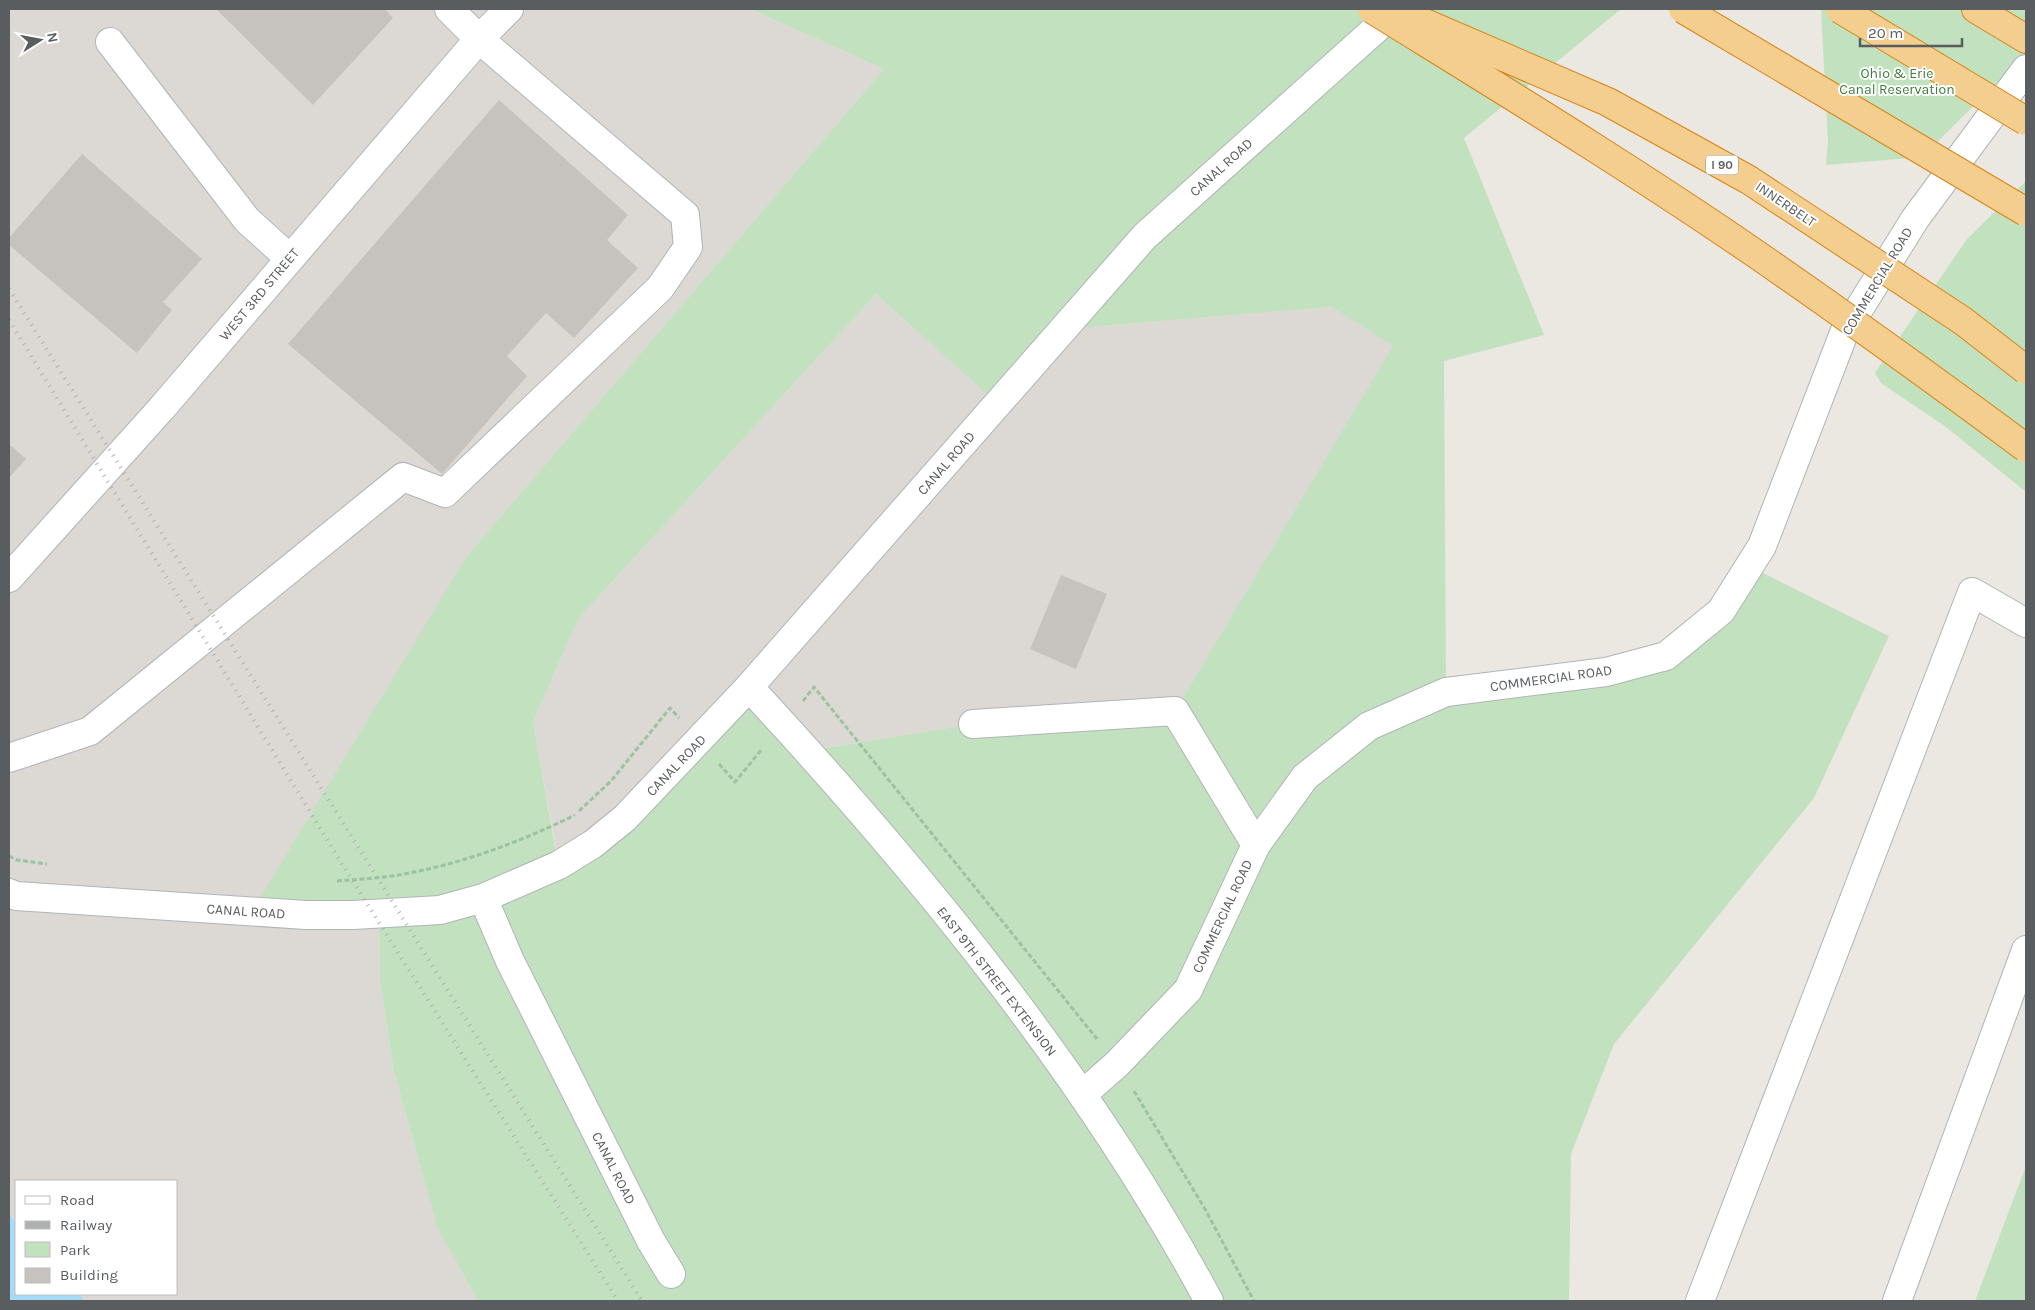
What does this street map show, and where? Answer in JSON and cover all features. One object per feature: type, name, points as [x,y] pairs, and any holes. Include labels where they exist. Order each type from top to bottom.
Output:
[{"type":"highway","points":[[1372,9],[1592,146],[1755,253],[1913,363],[2026,448]]},
{"type":"highway","name":"INNERBELT","points":[[1391,9],[1608,102],[1749,180],[1963,321],[2026,370]]},
{"type":"highway","points":[[1683,9],[2026,212]]},
{"type":"highway","points":[[1840,9],[2026,121]]},
{"type":"highway","points":[[1976,9],[2026,39]]},
{"type":"street","points":[[9,758],[90,731],[403,477],[445,493],[660,288],[688,247],[685,215],[479,39],[449,9]]},
{"type":"street","name":"WEST 3RD STREET","points":[[9,578],[161,409],[479,39],[509,9]]},
{"type":"street","name":"CANAL ROAD","points":[[9,893],[16,896],[306,915],[440,910],[484,898],[559,865],[593,844],[625,818],[749,687],[1145,236],[1398,9]]},
{"type":"street","points":[[110,42],[247,220],[289,258]]},
{"type":"street","name":"COMMERCIAL ROAD","points":[[1082,1094],[1117,1064],[1188,990],[1256,844],[1305,777],[1369,726],[1446,692],[1606,672],[1666,656],[1720,610],[1762,546],[1844,333],[1915,219],[2026,69]]},
{"type":"street","points":[[1700,1301],[1972,592],[2026,623]]},
{"type":"street","name":"EAST 9TH STREET EXTENSION","points":[[749,687],[856,807],[979,954],[1082,1094],[1155,1206],[1209,1301]]},
{"type":"street","points":[[973,724],[1175,710],[1256,844]]},
{"type":"street","name":"CANAL ROAD","points":[[484,898],[510,961],[651,1241],[671,1274]]},
{"type":"street","points":[[1898,1301],[2026,950]]},
{"type":"path","points":[[814,688],[1078,1015]]},
{"type":"path","points":[[331,882],[408,873],[463,860],[525,840],[575,815],[611,781],[670,708]]},
{"type":"path","points":[[1149,1116],[1205,1209],[1254,1301]]},
{"type":"shaded area","points":[[9,9],[750,9],[884,69],[467,556],[379,922],[380,981],[394,1071],[437,1227],[478,1301],[84,1301],[81,1295],[178,1295],[178,1180],[15,1180],[15,1222],[9,1214]]},
{"type":"shaded area","points":[[876,294],[998,403],[1064,329],[1332,307],[1394,346],[1175,711],[973,724],[807,751],[559,865],[533,722],[578,619]]},
{"type":"green space","points":[[750,9],[1621,9],[1464,138],[1544,335],[1444,361],[1446,692],[1666,656],[1749,566],[1889,636],[1814,798],[1614,1044],[1571,1154],[1569,1301],[478,1301],[437,1227],[394,1071],[380,981],[379,922],[252,911],[467,556],[884,69]],"holes":[[[876,294],[998,404],[1064,329],[1332,307],[1393,346],[1175,711],[973,724],[808,751],[749,687],[558,864],[533,722],[578,619]]]},
{"type":"green space","name":"Ohio & Erie Canal Reservation","points":[[1821,9],[2026,9],[2026,54],[1922,157],[1826,165],[1828,141]]},
{"type":"green space","points":[[2026,181],[2026,492],[1946,427],[1881,383],[1875,373],[1967,239]]},
{"type":"green space","points":[[2026,1166],[2026,1301],[1975,1301]]},
{"type":"water","points":[[9,1214],[15,1222],[15,1295],[81,1295],[84,1301],[9,1301]]},
{"type":"building","points":[[216,9],[385,9],[393,18],[313,105]]},
{"type":"building","points":[[499,100],[628,215],[607,240],[638,268],[574,338],[546,313],[507,356],[527,376],[442,474],[288,344]]},
{"type":"building","points":[[82,154],[202,259],[163,302],[172,310],[137,353],[9,245],[9,238]]},
{"type":"building","points":[[9,444],[26,459],[9,478]]},
{"type":"building","points":[[1061,575],[1107,594],[1076,669],[1030,649]]},
{"type":"railway","points":[[9,289],[642,1301]]},
{"type":"railway","points":[[9,320],[337,856],[618,1301]]}]
